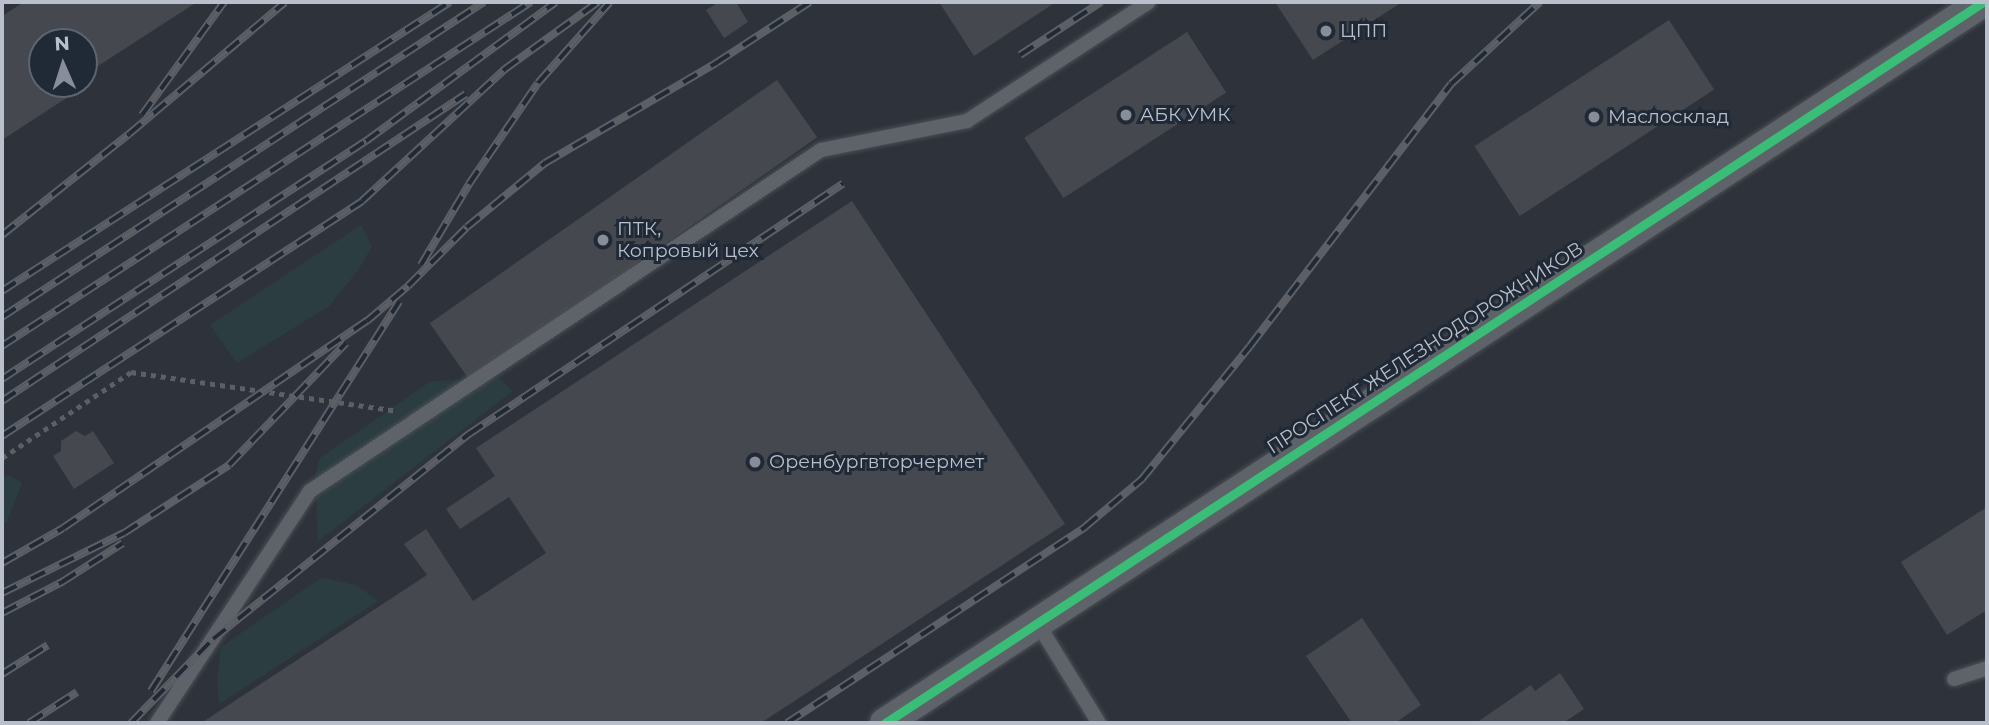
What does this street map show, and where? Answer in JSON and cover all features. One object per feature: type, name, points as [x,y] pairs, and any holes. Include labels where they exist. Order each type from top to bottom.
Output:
[{"type":"street","name":"ПРОСПЕКТ ЖЕЛЕЗНОДОРОЖНИКОВ","points":[[885,723],[1983,2]]},
{"type":"lane","points":[[157,723],[310,491],[821,150],[967,121],[1149,2]]},
{"type":"lane","points":[[1038,624],[1100,723]]},
{"type":"lane","points":[[1954,679],[1987,668]]},
{"type":"path","points":[[2,458],[131,372],[425,414]]},
{"type":"shaded area","points":[[361,225],[372,246],[359,269],[329,306],[237,363],[210,325]]},
{"type":"shaded area","points":[[500,379],[513,391],[318,541],[315,476],[320,458],[431,381]]},
{"type":"shaded area","points":[[8,475],[22,483],[7,522],[2,525],[2,479]]},
{"type":"shaded area","points":[[321,578],[356,585],[378,601],[219,704],[217,680],[221,647]]},
{"type":"building","points":[[24,2],[197,2],[98,66],[98,28],[28,28],[28,98],[66,98],[2,140],[2,16]]},
{"type":"building","points":[[719,2],[736,2],[748,22],[724,38],[706,10]]},
{"type":"building","points":[[939,2],[1056,2],[974,56]]},
{"type":"building","name":"ЦПП","points":[[1275,2],[1402,2],[1313,60]]},
{"type":"building","name":"Маслосклад","points":[[1669,20],[1714,90],[1520,216],[1474,146]]},
{"type":"building","name":"АБК УМК","points":[[1187,32],[1226,92],[1064,198],[1024,138]]},
{"type":"building","points":[[777,80],[817,137],[470,381],[430,323]]},
{"type":"building","name":"Оренбургвторчермет","points":[[852,201],[1065,524],[761,723],[201,723],[427,575],[404,544],[426,529],[473,601],[546,553],[509,497],[460,529],[446,509],[495,476],[476,448]]},
{"type":"building","points":[[76,431],[85,436],[93,431],[114,463],[74,489],[53,456],[61,451],[61,441]]},
{"type":"building","points":[[1987,507],[1987,610],[1947,635],[1901,562]]},
{"type":"building","points":[[1362,618],[1421,705],[1395,723],[1352,723],[1306,656]]},
{"type":"building","points":[[1560,673],[1584,709],[1563,723],[1476,723],[1531,685],[1535,691]]},
{"type":"railway","points":[[142,115],[224,2]]},
{"type":"railway","points":[[2,235],[129,134],[285,2]]},
{"type":"railway","points":[[2,291],[450,2]]},
{"type":"railway","points":[[2,317],[484,2]]},
{"type":"railway","points":[[2,346],[531,2]]},
{"type":"railway","points":[[2,379],[366,141],[556,2]]},
{"type":"railway","points":[[2,436],[362,201],[505,69],[598,2]]},
{"type":"railway","points":[[421,265],[469,184],[538,83],[610,2]]},
{"type":"railway","points":[[2,563],[63,528],[367,321],[408,286],[467,227],[545,163],[716,63],[810,2]]},
{"type":"railway","points":[[1020,55],[1101,2]]},
{"type":"railway","points":[[787,723],[1085,527],[1142,479],[1250,346],[1451,84],[1540,2]]},
{"type":"railway","points":[[2,401],[466,94]]},
{"type":"railway","points":[[131,723],[213,639],[469,434],[843,184]]},
{"type":"railway","points":[[151,691],[399,301]]},
{"type":"railway","points":[[2,593],[124,533],[229,465],[346,343]]},
{"type":"railway","points":[[2,613],[62,582],[123,543]]},
{"type":"railway","points":[[2,674],[48,645]]},
{"type":"railway","points":[[29,723],[77,692]]},
{"type":"cycle path","points":[[885,723],[1983,2]]},
{"type":"place","name":"ЦПП","points":[[1326,31]]},
{"type":"place","name":"АБК УМК","points":[[1126,115]]},
{"type":"place","name":"Маслосклад","points":[[1594,117]]},
{"type":"place","name":"ПТК, Копровый цех","points":[[603,240]]},
{"type":"place","name":"Оренбургвторчермет","points":[[755,462]]}]
